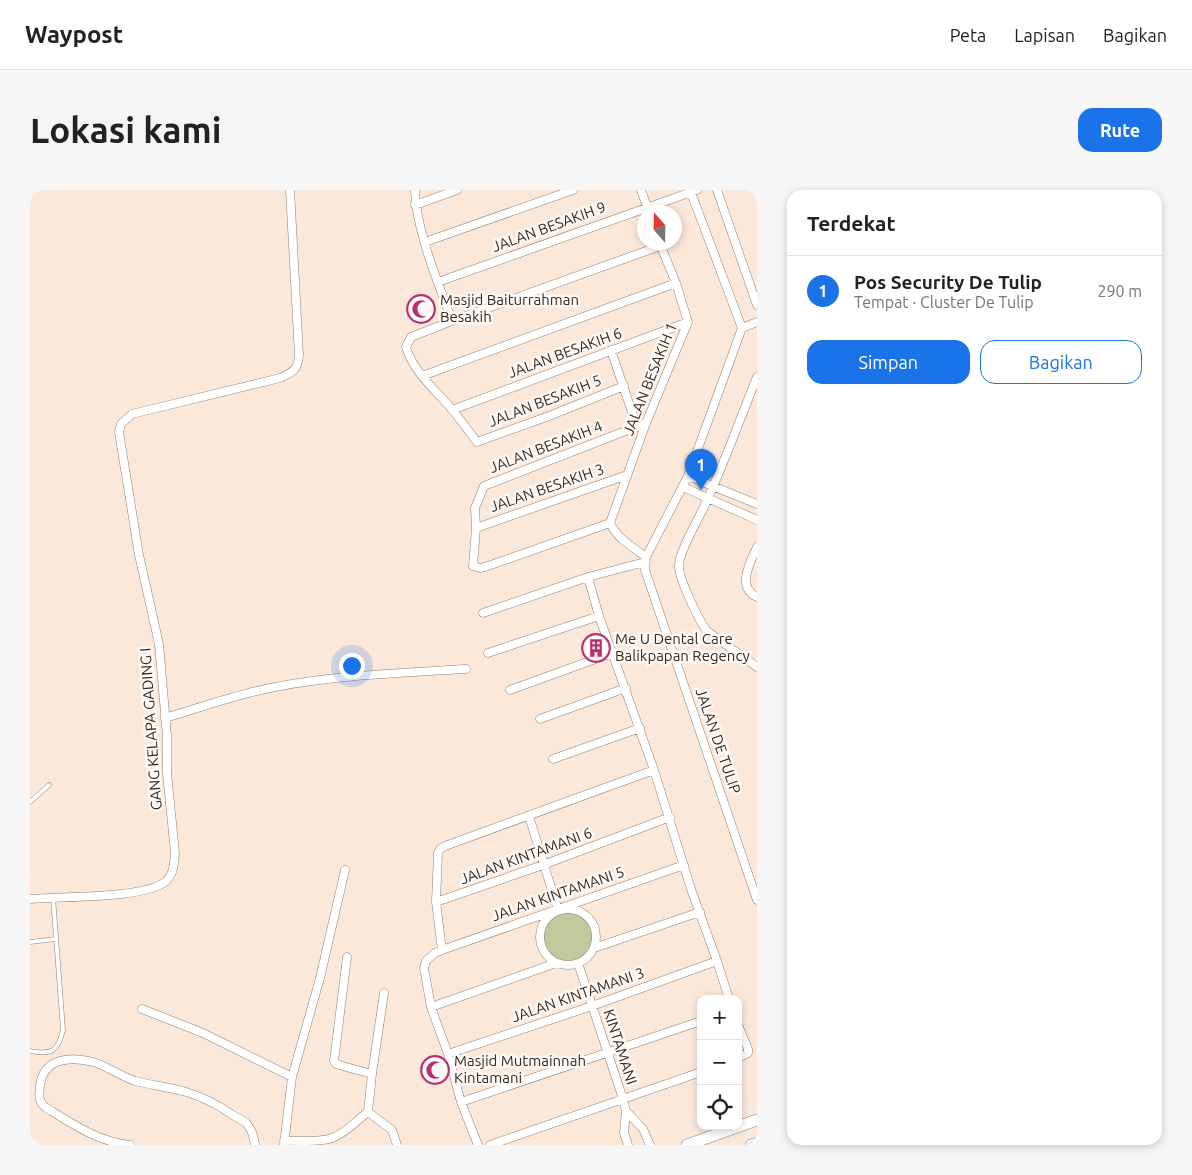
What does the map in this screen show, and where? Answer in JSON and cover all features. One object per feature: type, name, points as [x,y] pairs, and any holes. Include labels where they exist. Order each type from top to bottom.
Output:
[{"type":"street","name":"GANG KELAPA GADING I","points":[[30,899],[127,893],[149,889],[165,882],[170,876],[174,865],[175,853],[167,773],[159,644],[139,555],[119,432],[121,424],[132,414],[280,378],[295,370],[299,354],[290,190]]},
{"type":"street","points":[[415,190],[415,205],[425,242],[452,322]]},
{"type":"street","points":[[415,205],[457,190]]},
{"type":"street","points":[[425,242],[573,190]]},
{"type":"street","points":[[641,190],[646,205]]},
{"type":"street","points":[[717,190],[757,304]]},
{"type":"street","points":[[482,613],[645,559],[683,487],[742,328],[693,191]]},
{"type":"street","name":"JALAN BESAKIH 9","points":[[660,205],[693,191]]},
{"type":"street","name":"JALAN BESAKIH 9","points":[[438,282],[637,214]]},
{"type":"street","points":[[452,410],[409,359],[406,348],[407,342],[411,337],[644,250]]},
{"type":"street","name":"JALAN BESAKIH 1","points":[[610,523],[646,423],[688,322],[676,283],[662,250]]},
{"type":"street","points":[[422,376],[676,283]]},
{"type":"street","name":"JALAN BESAKIH 6","points":[[452,410],[688,322]]},
{"type":"street","points":[[742,328],[757,322]]},
{"type":"street","points":[[611,350],[637,427]]},
{"type":"street","points":[[757,377],[714,485],[683,552],[679,565],[681,577],[701,624],[707,631],[757,667]]},
{"type":"street","name":"JALAN BESAKIH 5","points":[[452,410],[477,442],[624,386]]},
{"type":"street","name":"JALAN BESAKIH 4","points":[[476,528],[475,508],[484,486],[646,423]]},
{"type":"street","name":"JALAN BESAKIH 3","points":[[476,528],[627,474]]},
{"type":"street","points":[[688,476],[757,504]]},
{"type":"street","points":[[683,487],[757,520]]},
{"type":"street","points":[[476,528],[473,566],[480,568],[610,523],[618,536],[645,559]]},
{"type":"street","points":[[757,547],[746,574],[746,587],[757,597]]},
{"type":"street","name":"JALAN DE TULIP","points":[[645,559],[645,570],[757,900]]},
{"type":"street","points":[[588,578],[599,616],[670,817],[684,865],[728,995]]},
{"type":"street","points":[[488,654],[599,616]]},
{"type":"street","points":[[510,690],[612,653]]},
{"type":"street","points":[[165,718],[228,698],[276,687],[370,675],[466,669]]},
{"type":"street","points":[[540,719],[626,688]]},
{"type":"street","points":[[553,759],[640,728]]},
{"type":"street","points":[[478,1145],[431,1007],[424,968],[426,961],[442,950],[436,902],[438,853],[445,846],[654,770]]},
{"type":"street","points":[[528,816],[558,909]]},
{"type":"street","name":"JALAN KINTAMANI 6","points":[[436,902],[543,865],[670,817]]},
{"type":"street","name":"JALAN KINTAMANI 5","points":[[442,950],[684,865]]},
{"type":"street","points":[[344,870],[320,978],[292,1077],[284,1143],[333,1138],[368,1112],[384,993]]},
{"type":"street","points":[[573,908],[591,920],[596,934],[594,948],[590,955],[578,963],[563,965],[556,962],[544,953],[541,947],[540,932],[546,919],[558,909],[573,908]]},
{"type":"street","points":[[594,948],[700,912]]},
{"type":"street","points":[[348,957],[334,1061],[336,1064],[372,1074]]},
{"type":"street","name":"JALAN KINTAMANI 3","points":[[448,1054],[592,1006],[717,960]]},
{"type":"street","points":[[431,1007],[556,962]]},
{"type":"street","name":"KINTAMANI","points":[[578,963],[626,1111]]},
{"type":"street","points":[[142,1009],[203,1033],[292,1077]]},
{"type":"street","points":[[462,1102],[697,1022]]},
{"type":"street","points":[[742,1034],[748,1049],[748,1053],[742,1056]]},
{"type":"street","points":[[130,1145],[121,1144],[80,1129],[40,1103],[38,1096],[40,1082],[45,1069],[52,1063],[64,1060],[93,1062],[133,1080],[197,1096],[246,1123],[252,1132],[255,1145]]},
{"type":"street","points":[[490,1145],[697,1073]]},
{"type":"street","points":[[626,1111],[624,1133],[628,1145]]},
{"type":"street","points":[[626,1111],[643,1129],[650,1145]]},
{"type":"street","points":[[368,1112],[392,1130],[397,1145]]},
{"type":"street","points":[[687,1145],[757,1120]]},
{"type":"street","points":[[751,1145],[757,1143]]},
{"type":"lane","points":[[30,802],[49,785]]},
{"type":"lane","points":[[30,1051],[41,1053],[56,1049],[63,1030],[53,897]]},
{"type":"lane","points":[[30,942],[56,939]]},
{"type":"green space","points":[[563,911],[573,911],[586,918],[593,931],[593,941],[586,954],[573,961],[563,961],[554,957],[547,950],[543,941],[543,931],[547,922],[554,915]]},
{"type":"place","name":"Masjid Baiturrahman Besakih","points":[[421,309]]},
{"type":"place","name":"Pos Security De Tulip","points":[[701,490]]},
{"type":"place","name":"Me U Dental Care Balikpapan Regency","points":[[596,648]]},
{"type":"place","name":"Masjid Mutmainnah Kintamani","points":[[435,1070]]}]
